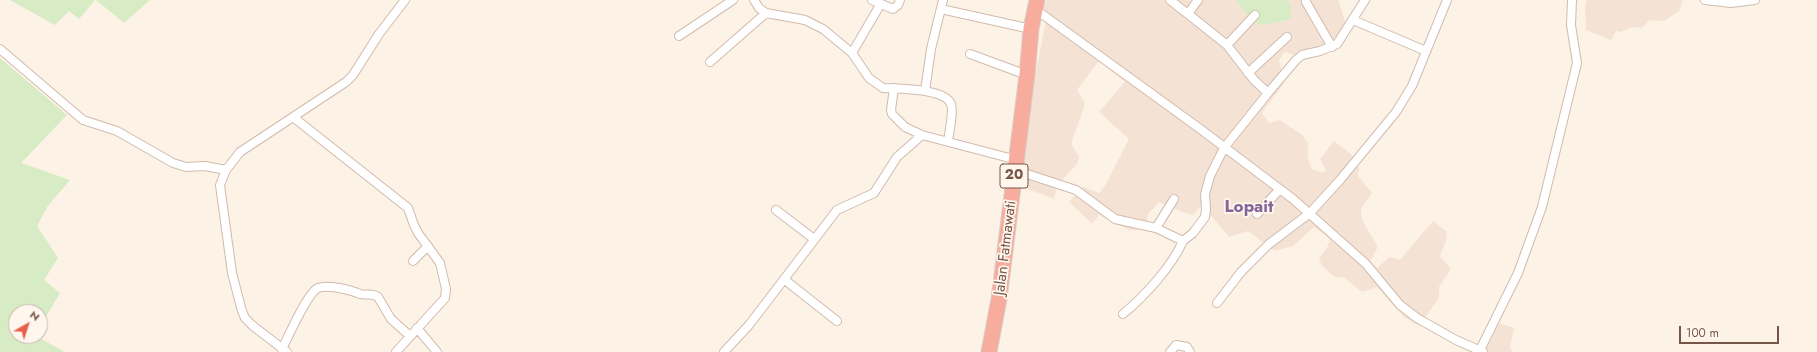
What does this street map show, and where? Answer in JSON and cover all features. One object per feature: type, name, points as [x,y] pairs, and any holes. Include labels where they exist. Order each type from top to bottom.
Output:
[{"type":"highway","name":"Jalan Fatmawati","points":[[989,352],[999,299],[1027,75],[1031,29],[1036,4]]},
{"type":"street","points":[[405,0],[378,34],[350,78],[339,88],[240,152],[226,170],[220,185],[220,195],[232,273],[242,311],[245,318],[252,326],[284,350],[298,318],[313,292],[320,287],[352,290],[363,294],[374,294],[378,297],[391,319],[410,336]]},
{"type":"street","points":[[679,36],[733,0]]},
{"type":"street","points":[[754,0],[759,8],[766,13],[796,18],[823,29],[852,53],[873,82],[883,88],[924,91],[947,98],[952,106],[948,141]]},
{"type":"street","points":[[872,0],[893,10],[898,5],[900,0]]},
{"type":"street","points":[[924,91],[931,49],[943,0]]},
{"type":"street","points":[[1170,0],[1227,45],[1248,73],[1268,93]]},
{"type":"street","points":[[1188,14],[1198,0]]},
{"type":"street","points":[[1123,314],[1138,301],[1175,258],[1183,241],[1193,233],[1205,217],[1205,194],[1210,176],[1224,148],[1296,60],[1302,55],[1332,47],[1337,44],[1365,0]]},
{"type":"street","points":[[1217,303],[1241,272],[1269,244],[1310,214],[1340,180],[1404,100],[1412,86],[1446,0]]},
{"type":"street","points":[[1036,4],[1280,189],[1366,264],[1400,305],[1417,318],[1456,340],[1482,351],[1518,273],[1542,207],[1577,63],[1571,25],[1572,0]]},
{"type":"street","points":[[1705,0],[1731,3],[1756,0]]},
{"type":"street","points":[[1306,2],[1332,47]]},
{"type":"street","points":[[852,53],[880,5]]},
{"type":"street","points":[[941,9],[1031,29]]},
{"type":"street","points":[[710,62],[766,13]]},
{"type":"street","points":[[1227,45],[1255,15]]},
{"type":"street","points":[[1353,20],[1426,51]]},
{"type":"street","points":[[1248,73],[1287,37]]},
{"type":"street","points":[[0,49],[83,120],[117,131],[173,163],[186,167],[205,166],[226,170]]},
{"type":"street","points":[[970,54],[1027,75]]},
{"type":"street","points":[[894,88],[891,110],[892,114],[905,127],[922,135],[948,141],[1016,165],[1076,190],[1104,213],[1115,219],[1156,228],[1183,241]]},
{"type":"street","points":[[293,117],[408,208],[414,225],[440,263],[447,295],[396,352]]},
{"type":"street","points":[[724,352],[750,325],[837,210],[874,192],[897,157],[922,135]]},
{"type":"street","points":[[1256,214],[1280,189]]},
{"type":"street","points":[[1156,228],[1174,199]]},
{"type":"street","points":[[776,210],[814,239]]},
{"type":"street","points":[[413,262],[428,246]]},
{"type":"street","points":[[785,280],[837,321]]},
{"type":"street","points":[[417,328],[437,352]]},
{"type":"street","points":[[1170,352],[1176,345],[1187,348],[1190,352]]},
{"type":"shaded area","points":[[1047,0],[1236,0],[1248,16],[1259,25],[1273,22],[1283,22],[1290,5],[1288,0],[1338,0],[1346,24],[1341,33],[1320,49],[1294,55],[1285,52],[1279,60],[1284,83],[1262,113],[1269,123],[1280,120],[1301,134],[1308,143],[1308,159],[1312,169],[1320,172],[1326,171],[1320,159],[1334,141],[1351,154],[1359,168],[1358,176],[1372,193],[1361,209],[1362,220],[1378,247],[1370,261],[1377,268],[1390,257],[1400,260],[1433,221],[1447,232],[1446,241],[1440,256],[1451,269],[1439,287],[1439,298],[1419,326],[1404,317],[1377,287],[1362,292],[1345,278],[1335,277],[1322,266],[1319,258],[1327,248],[1330,239],[1314,227],[1293,246],[1274,251],[1248,231],[1229,237],[1202,205],[1193,215],[1159,202],[1148,214],[1145,230],[1129,230],[1099,215],[1092,224],[1069,202],[1083,187],[1099,193],[1106,184],[1129,139],[1099,112],[1125,82],[1099,61],[1077,90],[1084,101],[1084,107],[1071,144],[1079,157],[1077,164],[1056,189],[1054,199],[1020,186],[1036,72],[1045,25],[1044,9]]},
{"type":"shaded area","points":[[1587,0],[1683,0],[1679,11],[1664,21],[1650,20],[1641,28],[1632,27],[1621,32],[1616,31],[1611,40],[1586,30],[1585,5]]},
{"type":"shaded area","points":[[1490,320],[1514,328],[1510,347],[1512,352],[1473,352]]},
{"type":"green space","points":[[10,0],[95,0],[79,19],[69,11],[55,25]]},
{"type":"green space","points":[[96,0],[150,0],[124,23]]},
{"type":"green space","points":[[1236,0],[1288,0],[1291,8],[1291,17],[1281,22],[1259,25],[1248,16]]},
{"type":"green space","points":[[0,58],[67,115],[21,163],[70,180],[47,207],[37,226],[58,258],[44,280],[60,293],[48,313],[48,304],[8,304],[8,344],[48,344],[48,343],[65,352],[0,352]]},
{"type":"district","name":"Lopait","points":[[1249,208]]}]
